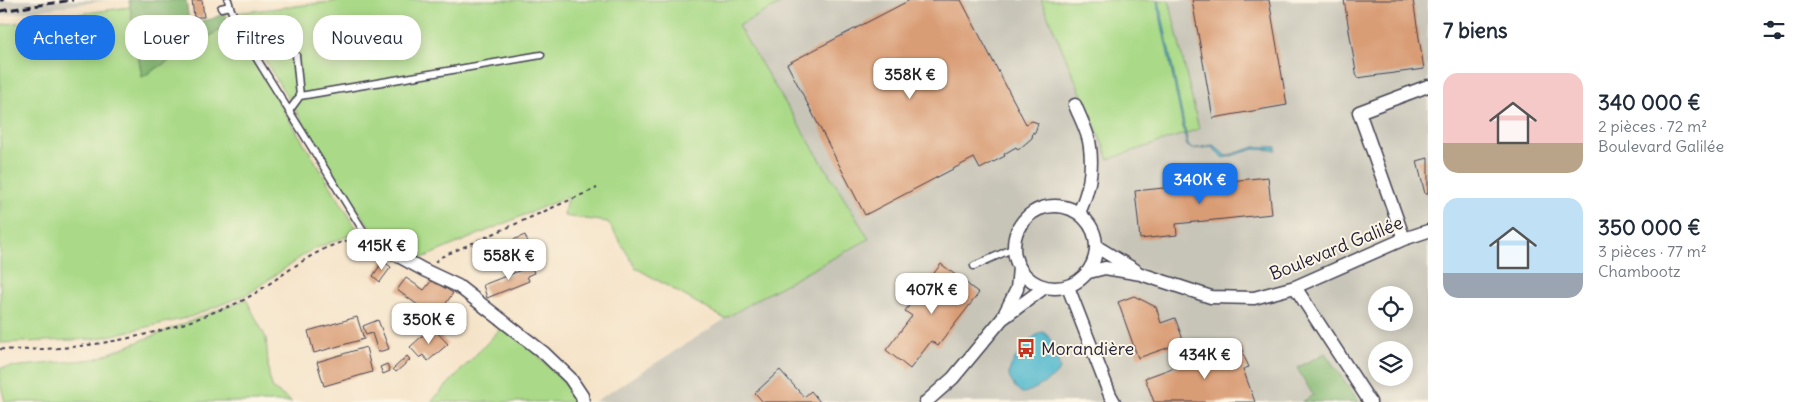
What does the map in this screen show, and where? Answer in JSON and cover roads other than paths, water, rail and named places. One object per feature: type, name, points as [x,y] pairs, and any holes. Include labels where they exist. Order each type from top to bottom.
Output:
[{"type":"street","points":[[1404,239],[1358,112],[1428,86]]},
{"type":"street","points":[[1075,105],[1090,145],[1088,192],[1079,213]]},
{"type":"street","points":[[1054,206],[1067,207],[1079,213],[1088,222],[1095,234],[1097,247],[1095,260],[1089,272],[1079,281],[1068,287],[1056,289],[1035,283],[1026,276],[1020,268],[1014,248],[1016,235],[1021,224],[1030,214],[1042,208],[1054,206]]},
{"type":"street","name":"Boulevard Galilée","points":[[1089,272],[1105,268],[1141,274],[1211,297],[1254,298],[1295,287],[1428,230]]},
{"type":"street","points":[[369,240],[458,286],[544,353],[570,378],[582,396],[583,402]]},
{"type":"street","name":"Boulevard Galilée","points":[[1097,247],[1141,274]]},
{"type":"street","points":[[926,402],[953,378],[1002,319],[1017,289],[1020,268]]},
{"type":"street","points":[[1002,319],[1045,287]]},
{"type":"street","points":[[1068,287],[1114,402]]},
{"type":"street","points":[[1295,287],[1370,402]]},
{"type":"lane","points":[[221,8],[229,3],[244,38],[369,240]]},
{"type":"lane","points":[[300,96],[541,55]]},
{"type":"lane","points":[[289,111],[300,96],[296,60]]},
{"type":"lane","points":[[974,266],[1014,248]]},
{"type":"water","points":[[1157,0],[1159,0],[1188,145],[1192,149],[1187,146]]},
{"type":"water","points":[[1213,145],[1226,156],[1255,147],[1276,147],[1276,150],[1254,149],[1224,158],[1212,147],[1192,149]]},
{"type":"water","points":[[1043,332],[1052,343],[1060,369],[1043,384],[1022,393],[1010,380],[1010,369],[1027,343]]},
{"type":"railway","points":[[0,11],[73,0]]},
{"type":"place","name":"Morandière","points":[[1026,348]]}]
